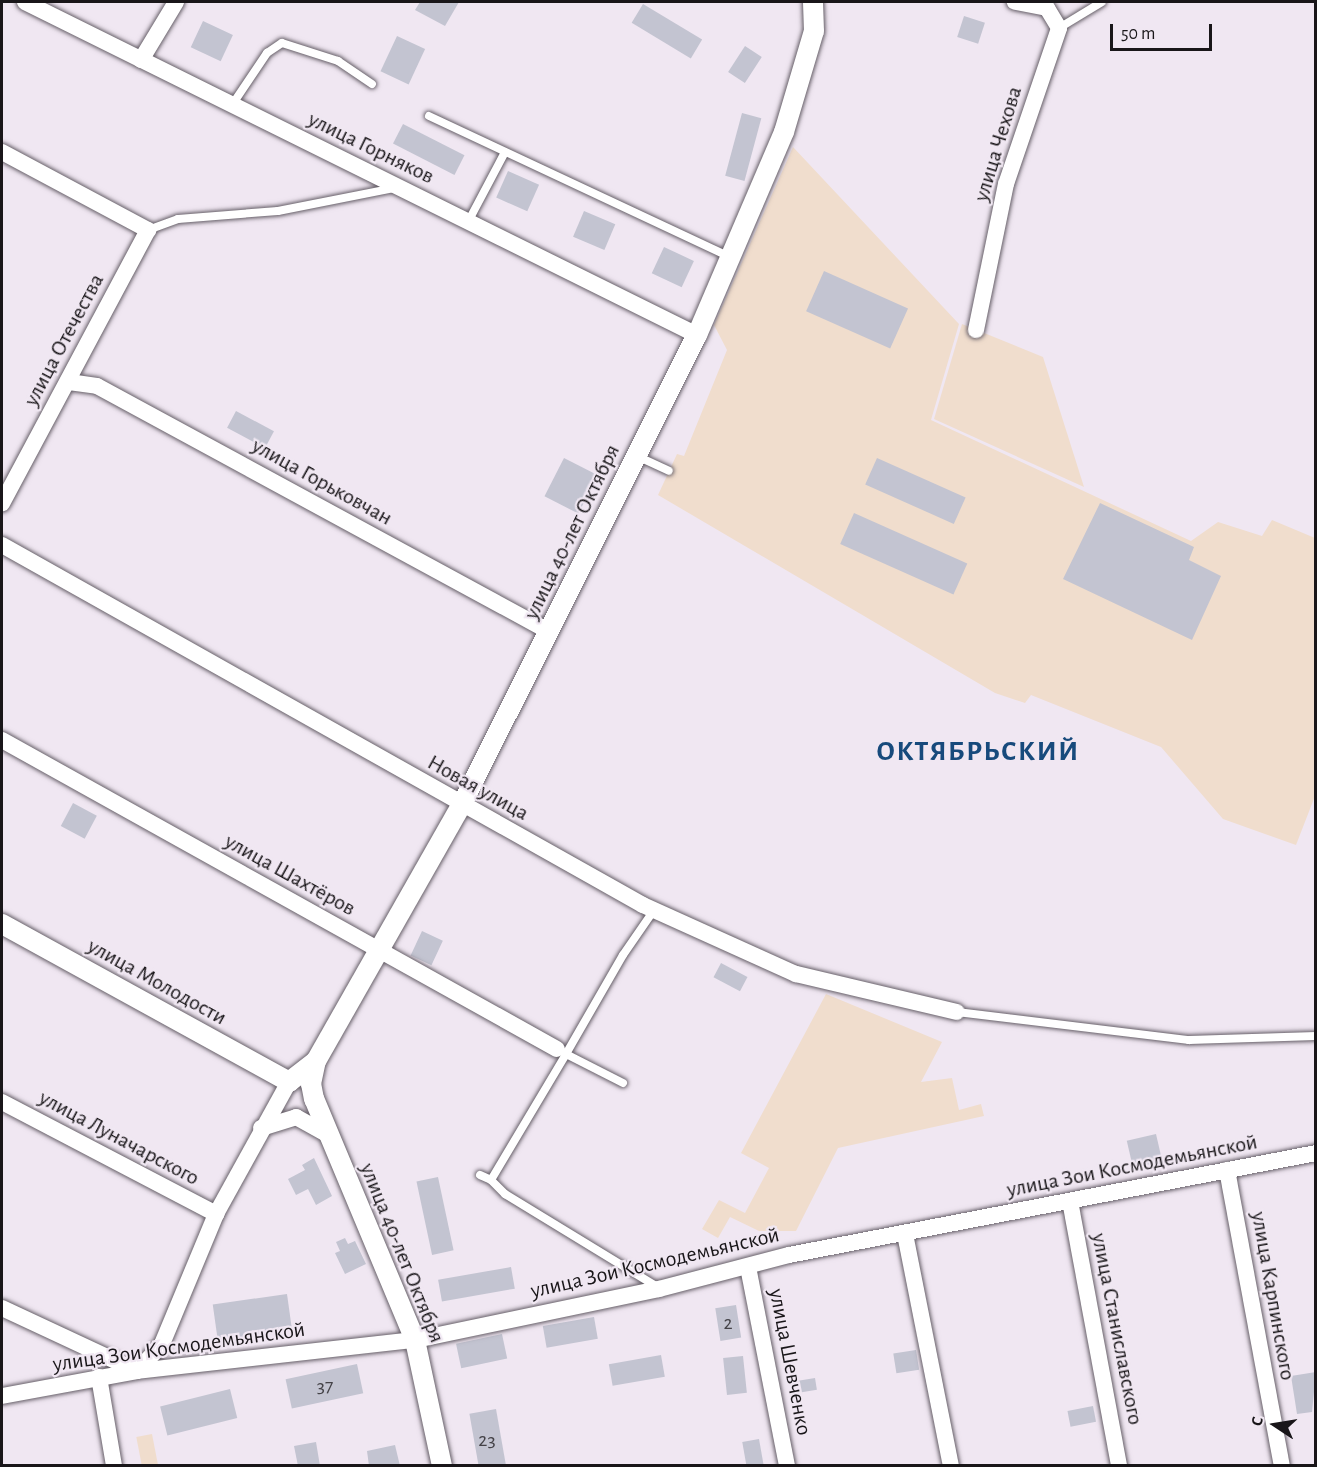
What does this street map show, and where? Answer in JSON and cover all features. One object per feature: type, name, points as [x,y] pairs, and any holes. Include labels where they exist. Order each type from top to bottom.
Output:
[{"type":"street","name":"улица Горняков","points":[[25,2],[697,335]]},
{"type":"street","points":[[141,60],[176,2]]},
{"type":"street","name":"улица 40-лет Октября","points":[[442,1466],[415,1340],[327,1134],[311,1084],[316,1061],[462,804],[697,335],[732,258],[804,74],[814,31],[813,2]]},
{"type":"street","points":[[1016,2],[1047,8],[1059,28]]},
{"type":"street","name":"улица Чехова","points":[[976,330],[1006,184],[1059,28]]},
{"type":"street","points":[[2,152],[148,230]]},
{"type":"street","name":"улица Отечества","points":[[2,503],[69,382],[148,230]]},
{"type":"street","name":"улица Горьковчан","points":[[69,382],[97,386],[550,632]]},
{"type":"street","name":"Новая улица","points":[[2,545],[654,910],[796,974],[957,1012]]},
{"type":"street","name":"улица Шахтёров","points":[[2,740],[562,1052]]},
{"type":"street","name":"улица Молодости","points":[[2,924],[289,1082]]},
{"type":"street","name":"улица 40-лет Октября","points":[[137,1371],[162,1344],[216,1214],[261,1128],[289,1082],[316,1061]]},
{"type":"street","name":"улица Луначарского","points":[[2,1102],[216,1214]]},
{"type":"street","points":[[261,1128],[296,1117],[327,1134]]},
{"type":"street","name":"улица Зои Космодемьянской","points":[[2,1396],[137,1371],[415,1340],[659,1289],[789,1255],[1316,1153]]},
{"type":"street","name":"улица Карпинского","points":[[1227,1170],[1281,1466]]},
{"type":"street","name":"улица Станиславского","points":[[1070,1201],[1119,1466]]},
{"type":"street","points":[[905,1234],[951,1466]]},
{"type":"street","name":"улица Шевченко","points":[[748,1267],[787,1466]]},
{"type":"street","points":[[2,1308],[137,1371]]},
{"type":"street","points":[[99,1377],[114,1466]]},
{"type":"lane","points":[[1059,28],[1102,2]]},
{"type":"lane","points":[[232,105],[260,62],[282,43],[338,60],[372,84]]},
{"type":"lane","points":[[429,116],[732,258]]},
{"type":"lane","points":[[468,222],[505,152]]},
{"type":"lane","points":[[148,230],[178,219],[278,211],[398,187]]},
{"type":"lane","points":[[636,455],[669,471]]},
{"type":"lane","points":[[490,1180],[562,1052],[654,910]]},
{"type":"lane","points":[[957,1012],[1189,1040],[1316,1036]]},
{"type":"lane","points":[[562,1052],[623,1083]]},
{"type":"lane","points":[[480,1175],[490,1180],[505,1194],[659,1289]]},
{"type":"shaded area","points":[[793,147],[959,324],[931,420],[1191,541],[1218,522],[1262,536],[1272,520],[1315,538],[1315,796],[1296,845],[1223,819],[1161,747],[1031,695],[1025,703],[995,693],[658,495],[677,454],[684,456],[727,350],[714,325]]},
{"type":"shaded area","points":[[962,324],[1043,357],[1084,487],[934,419]]},
{"type":"shaded area","points":[[826,994],[942,1042],[921,1082],[952,1078],[959,1110],[981,1104],[984,1116],[838,1148],[796,1231],[759,1231],[730,1217],[718,1238],[702,1229],[719,1200],[745,1213],[769,1168],[741,1153]]},
{"type":"shaded area","points":[[152,1434],[158,1465],[142,1466],[136,1437]]},
{"type":"building","points":[[420,2],[459,2],[445,26],[415,10]]},
{"type":"building","points":[[643,4],[702,40],[691,58],[632,23]]},
{"type":"building","points":[[964,16],[985,23],[978,44],[957,37]]},
{"type":"building","points":[[203,21],[233,35],[221,61],[191,47]]},
{"type":"building","points":[[397,36],[425,49],[409,84],[381,71]]},
{"type":"building","points":[[745,46],[762,57],[745,83],[728,72]]},
{"type":"building","points":[[742,113],[761,118],[744,181],[725,176]]},
{"type":"building","points":[[403,124],[464,155],[454,175],[393,144]]},
{"type":"building","points":[[508,171],[539,185],[527,211],[496,197]]},
{"type":"building","points":[[584,211],[615,224],[604,250],[573,237]]},
{"type":"building","points":[[664,247],[694,261],[682,287],[652,273]]},
{"type":"building","points":[[824,271],[908,308],[890,349],[806,311]]},
{"type":"building","points":[[236,411],[274,431],[265,448],[227,428]]},
{"type":"building","points":[[564,458],[598,475],[578,514],[544,496]]},
{"type":"building","points":[[877,458],[966,497],[954,524],[865,484]]},
{"type":"building","points":[[1100,503],[1194,547],[1189,560],[1221,576],[1192,640],[1063,579]]},
{"type":"building","points":[[854,513],[967,563],[953,594],[840,544]]},
{"type":"building","points":[[73,803],[97,816],[85,839],[61,826]]},
{"type":"building","points":[[422,931],[443,941],[431,965],[411,955]]},
{"type":"building","points":[[721,963],[747,977],[740,991],[713,977]]},
{"type":"building","points":[[1156,1134],[1162,1161],[1133,1168],[1127,1141]]},
{"type":"building","points":[[314,1158],[332,1196],[316,1205],[308,1189],[296,1195],[288,1179],[305,1170],[302,1165]]},
{"type":"building","points":[[438,1177],[454,1250],[432,1255],[416,1182]]},
{"type":"building","points":[[345,1238],[348,1244],[355,1241],[366,1264],[345,1274],[335,1253],[340,1251],[336,1242]]},
{"type":"building","points":[[511,1267],[515,1289],[442,1302],[438,1280]]},
{"type":"building","points":[[287,1294],[292,1331],[218,1341],[213,1304]]},
{"type":"building","points":[[736,1305],[741,1338],[720,1341],[715,1308]]},
{"type":"building","points":[[594,1317],[598,1339],[547,1348],[543,1326]]},
{"type":"building","points":[[502,1334],[507,1358],[461,1368],[456,1344]]},
{"type":"building","points":[[916,1350],[919,1370],[896,1373],[893,1354]]},
{"type":"building","points":[[661,1355],[665,1377],[613,1386],[609,1364]]},
{"type":"building","points":[[743,1356],[747,1393],[727,1395],[723,1358]]},
{"type":"building","points":[[357,1364],[363,1393],[292,1409],[286,1379]]},
{"type":"building","points":[[1316,1372],[1312,1412],[1297,1414],[1291,1376]]},
{"type":"building","points":[[815,1378],[817,1390],[797,1393],[795,1381]]},
{"type":"building","points":[[230,1389],[237,1418],[167,1436],[160,1406]]},
{"type":"building","points":[[1093,1406],[1096,1422],[1071,1427],[1067,1411]]},
{"type":"building","points":[[496,1409],[506,1466],[479,1466],[469,1414]]},
{"type":"building","points":[[759,1439],[764,1466],[746,1466],[742,1442]]},
{"type":"building","points":[[316,1442],[320,1466],[298,1466],[294,1446]]},
{"type":"building","points":[[395,1445],[400,1466],[369,1466],[367,1451]]},
{"type":"district","name":"ОКТЯБРЬСКИЙ","points":[[978,752]]}]
